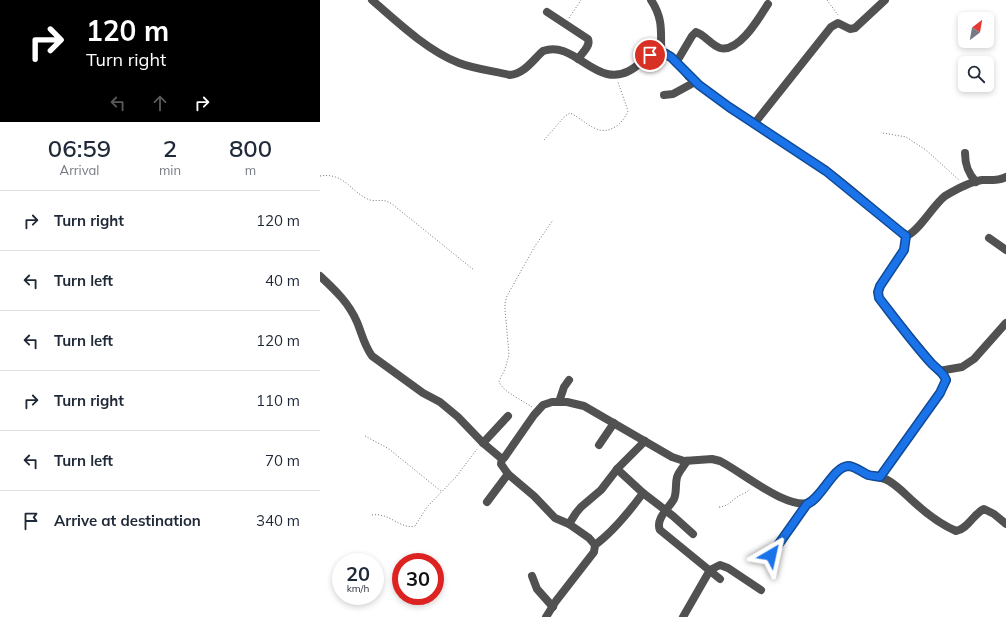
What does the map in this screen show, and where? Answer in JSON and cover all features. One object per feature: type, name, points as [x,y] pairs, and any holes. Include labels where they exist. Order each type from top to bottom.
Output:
[{"type":"street","points":[[372,0],[430,47],[459,63],[510,75],[515,75],[521,72],[543,50],[547,49],[559,50],[600,72],[613,75],[627,72],[639,65],[654,52],[661,51],[671,57],[695,82],[754,124],[826,171],[906,236]]},
{"type":"street","points":[[651,0],[658,11],[660,18],[661,51]]},
{"type":"street","points":[[754,124],[831,27],[838,23],[850,29],[855,28],[885,0]]},
{"type":"street","points":[[676,62],[696,32],[718,47],[730,48],[748,33],[768,4]]},
{"type":"street","points":[[547,12],[588,40],[588,45],[578,59]]},
{"type":"street","points":[[664,95],[674,94],[695,82]]},
{"type":"street","points":[[965,153],[966,166],[970,175],[976,182]]},
{"type":"street","points":[[880,477],[946,384],[946,380],[899,325],[879,298],[878,292],[880,286],[904,250],[906,236],[914,231],[939,201],[948,194],[981,180],[993,180],[1006,176]]},
{"type":"street","points":[[988,238],[1006,250]]},
{"type":"street","points":[[320,276],[339,294],[351,309],[366,348],[372,356],[423,393],[440,402],[502,459]]},
{"type":"street","points":[[939,371],[962,367],[974,359],[1006,323]]},
{"type":"street","points":[[559,402],[564,387],[569,380]]},
{"type":"street","points":[[595,545],[586,534],[555,518],[534,496],[508,474],[501,464],[502,459],[519,439],[543,405],[552,402],[567,402],[584,406],[672,457],[687,461],[712,459],[720,461],[776,495],[798,503],[807,504]]},
{"type":"street","points":[[483,443],[508,416]]},
{"type":"street","points":[[598,445],[614,423]]},
{"type":"street","points":[[569,524],[576,513],[601,490],[617,469],[645,442]]},
{"type":"street","points":[[687,461],[678,475],[674,499],[666,510],[658,526],[660,530],[720,579]]},
{"type":"street","points":[[771,555],[807,504],[816,498],[836,473],[842,468],[848,466],[890,481],[927,513],[956,531],[963,528],[980,511],[984,509],[994,514],[1006,524]]},
{"type":"street","points":[[617,469],[643,493],[666,510],[693,534]]},
{"type":"street","points":[[487,502],[508,474]]},
{"type":"street","points":[[546,617],[594,552],[595,545],[614,529],[643,493]]},
{"type":"street","points":[[683,617],[710,570],[720,565],[724,566],[761,590]]},
{"type":"street","points":[[532,576],[537,589],[553,607]]},
{"type":"path","points":[[565,23],[581,0]]},
{"type":"path","points":[[827,0],[839,17],[842,25]]},
{"type":"path","points":[[544,140],[565,116],[570,113],[597,129],[604,131],[611,130],[617,126],[628,111],[618,83],[613,75]]},
{"type":"path","points":[[883,133],[906,137],[926,150],[965,186]]},
{"type":"path","points":[[320,176],[332,175],[371,200],[386,200],[474,270]]},
{"type":"path","points":[[538,411],[502,387],[499,381],[505,369],[509,355],[505,303],[535,246],[553,220]]},
{"type":"path","points":[[366,436],[389,449],[413,470],[433,483],[442,493]]},
{"type":"path","points":[[372,515],[382,514],[406,526],[415,526],[427,507],[456,477],[474,452],[483,443]]},
{"type":"path","points":[[719,507],[727,506],[737,497],[746,494],[754,482]]},
{"type":"route","points":[[650,55],[654,52],[664,52],[699,85],[754,124],[826,171],[906,236],[906,245],[899,260],[880,286],[878,292],[879,298],[899,325],[946,380],[946,384],[940,393],[880,477],[870,475],[854,467],[848,466],[842,468],[836,473],[816,498],[807,504],[771,555]]}]
